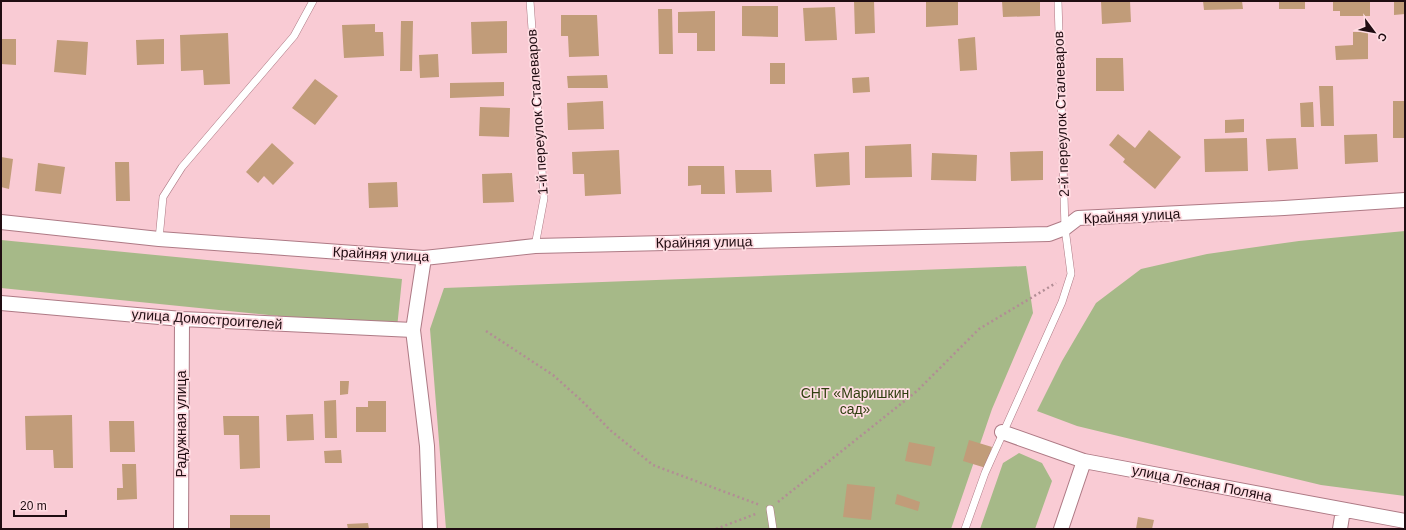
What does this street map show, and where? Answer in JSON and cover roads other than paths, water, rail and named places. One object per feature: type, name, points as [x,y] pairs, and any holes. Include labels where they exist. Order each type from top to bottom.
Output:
[{"type":"street","name":"Крайняя улица","points":[[1,222],[159,239],[424,258],[535,246],[1049,234],[1065,228],[1078,218],[1405,200]]},
{"type":"street","points":[[424,258],[413,330],[426,446],[430,529]]},
{"type":"street","name":"улица Домостроителей","points":[[1,303],[182,319],[413,330]]},
{"type":"street","name":"Радужная улица","points":[[181,529],[182,319]]},
{"type":"street","name":"улица Лесная Поляна","points":[[1002,432],[1084,461],[1405,521]]},
{"type":"street","points":[[1061,529],[1084,461]]},
{"type":"street","points":[[1340,529],[1343,510]]},
{"type":"lane","points":[[159,239],[163,197],[182,166],[294,36],[313,1]]},
{"type":"lane","name":"1-й переулок Сталеваров","points":[[530,1],[544,198],[535,246]]},
{"type":"lane","name":"2-й переулок Сталеваров","points":[[1002,432],[1062,302],[1071,274],[1065,228],[1058,1]]},
{"type":"lane","points":[[965,529],[984,473],[1002,432]]},
{"type":"lane","points":[[770,509],[773,529]]},
{"type":"park label","name":"СНТ «Маришкин сад»","points":[[855,402]]}]
